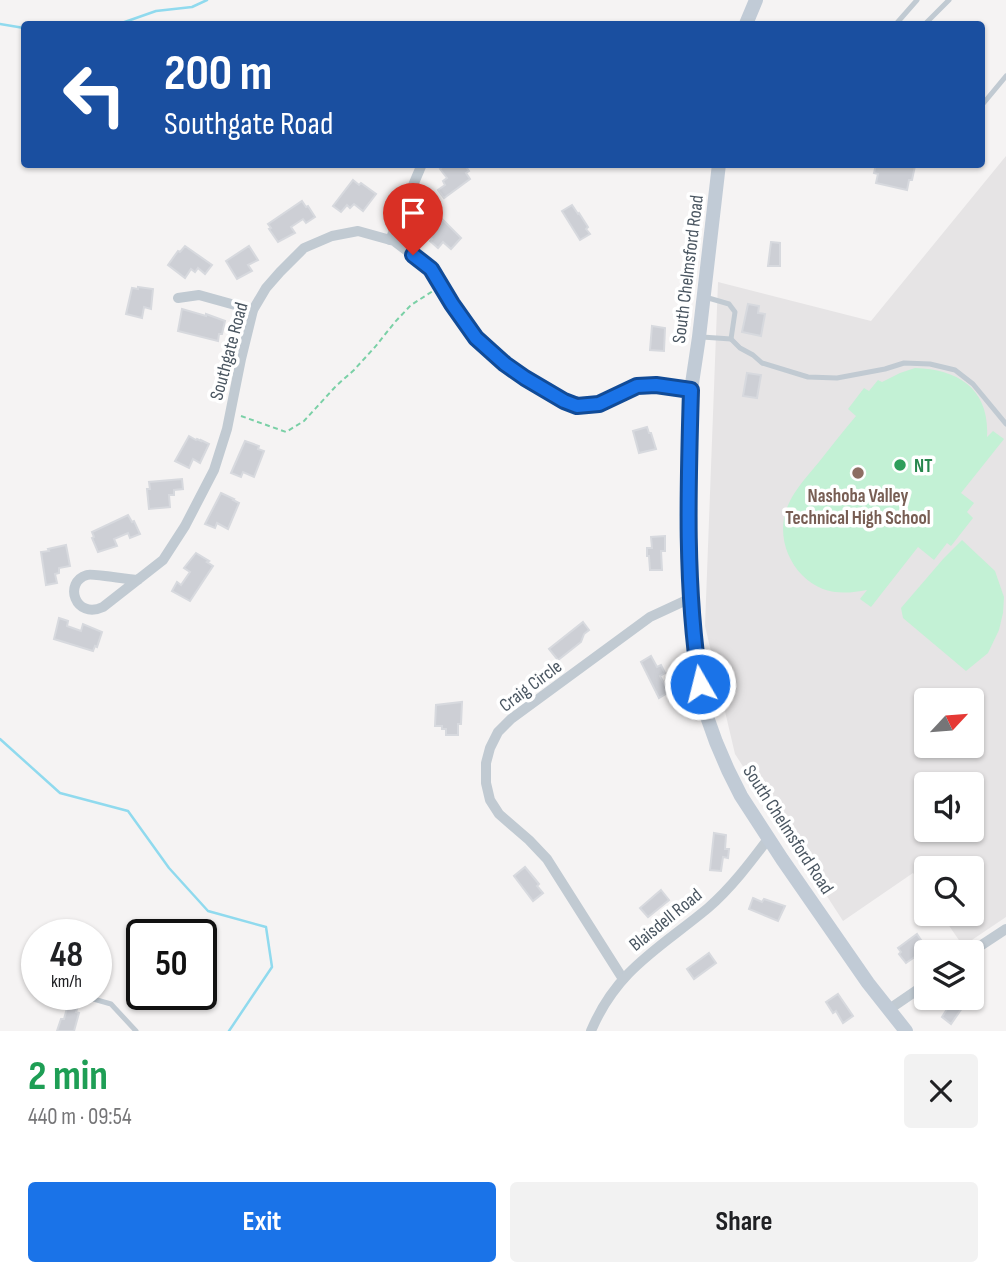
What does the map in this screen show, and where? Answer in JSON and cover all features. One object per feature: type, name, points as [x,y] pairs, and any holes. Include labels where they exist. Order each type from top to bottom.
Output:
[{"type":"main road","points":[[747,21],[756,0]]},
{"type":"main road","name":"South Chelmsford Road","points":[[719,168],[691,390],[688,504],[695,651],[706,714],[728,770],[768,839],[842,947],[906,1031]]},
{"type":"street","points":[[390,240],[420,168]]},
{"type":"street","name":"Southgate Road","points":[[138,580],[88,575],[76,584],[75,596],[81,606],[96,610],[103,607],[138,580],[163,560],[185,526],[214,470],[253,310],[266,288],[304,248],[332,236],[358,231],[394,241],[431,269],[476,338],[505,364],[564,401],[577,406],[599,404],[637,386],[656,385],[691,390]]},
{"type":"street","points":[[178,298],[198,295],[253,310]]},
{"type":"street","name":"Craig Circle","points":[[623,979],[547,859],[499,814],[486,783],[486,763],[498,732],[511,719],[650,617],[691,598]]},
{"type":"street","name":"Blaisdell Road","points":[[591,1031],[613,991],[623,979],[647,956],[710,906],[741,875],[768,839]]},
{"type":"street","points":[[984,943],[1006,929]]},
{"type":"street","points":[[888,1010],[914,992]]},
{"type":"lane","points":[[899,21],[917,0]]},
{"type":"lane","points":[[928,21],[949,0]]},
{"type":"lane","points":[[985,101],[1006,76]]},
{"type":"lane","points":[[704,297],[729,304],[735,312],[731,338]]},
{"type":"lane","points":[[699,337],[731,338],[740,348],[762,363],[808,377],[837,378],[904,363],[930,364],[955,370],[973,384],[1006,424]]},
{"type":"lane","points":[[112,1005],[136,1031]]},
{"type":"path","points":[[230,412],[286,432],[304,421],[376,347],[411,305],[441,286]]},
{"type":"shaded area","name":"Nashoba Valley Technical High School","points":[[1006,156],[1006,917],[972,940],[959,940],[949,926],[984,926],[984,856],[914,856],[914,874],[843,921],[735,754],[705,626],[718,282],[871,321]]},
{"type":"green space","name":"NT","points":[[915,368],[945,373],[969,385],[983,407],[987,421],[987,437],[993,431],[1004,439],[961,493],[974,503],[967,512],[973,518],[951,546],[947,543],[934,560],[918,547],[871,607],[860,599],[867,590],[832,592],[817,586],[802,575],[786,549],[784,520],[796,491],[856,416],[848,409],[864,388],[869,391],[878,380],[882,382]]},
{"type":"green space","points":[[962,540],[995,571],[1004,597],[999,630],[988,653],[966,671],[903,618],[901,608]]},
{"type":"building","points":[[467,168],[469,171],[466,173],[470,179],[444,198],[438,190],[445,185],[443,181],[447,178],[440,169]]},
{"type":"building","points":[[875,168],[915,168],[907,190],[876,183],[878,174],[874,173]]},
{"type":"building","points":[[353,180],[376,194],[363,211],[354,204],[350,208],[347,205],[341,212],[333,206]]},
{"type":"building","points":[[302,201],[315,217],[306,223],[303,219],[291,227],[295,233],[278,242],[268,224]]},
{"type":"building","points":[[572,205],[590,234],[580,240],[562,211]]},
{"type":"building","points":[[441,218],[461,238],[451,249],[443,242],[438,248],[425,232]]},
{"type":"building","points":[[771,242],[780,243],[780,266],[768,266]]},
{"type":"building","points":[[185,246],[212,265],[205,274],[198,268],[195,272],[191,269],[185,278],[168,265]]},
{"type":"building","points":[[249,246],[258,260],[248,265],[252,271],[237,279],[226,261]]},
{"type":"building","points":[[132,288],[153,289],[151,309],[144,307],[142,318],[126,314]]},
{"type":"building","points":[[748,304],[759,306],[758,313],[765,314],[761,336],[742,332]]},
{"type":"building","points":[[182,309],[225,321],[218,341],[178,331]]},
{"type":"building","points":[[652,326],[665,328],[664,351],[650,350]]},
{"type":"building","points":[[747,373],[761,375],[757,398],[743,396]]},
{"type":"building","points":[[647,427],[656,449],[639,453],[633,431]]},
{"type":"building","points":[[189,436],[209,444],[200,463],[193,459],[189,468],[175,461]]},
{"type":"building","points":[[245,441],[264,451],[254,477],[243,472],[241,477],[231,473]]},
{"type":"building","points":[[182,479],[183,489],[174,490],[174,495],[169,495],[170,507],[149,509],[149,482]]},
{"type":"building","points":[[221,493],[239,503],[228,529],[217,523],[215,528],[205,524]]},
{"type":"building","points":[[128,515],[140,534],[130,538],[128,533],[114,539],[117,546],[98,552],[92,532]]},
{"type":"building","points":[[665,536],[665,551],[661,551],[662,570],[650,570],[647,548],[652,548],[651,537]]},
{"type":"building","points":[[66,545],[70,566],[59,568],[59,573],[55,574],[57,583],[46,585],[41,552]]},
{"type":"building","points":[[196,553],[213,566],[190,601],[172,591],[177,582],[181,585],[190,572],[184,568]]},
{"type":"building","points":[[59,618],[68,621],[67,626],[81,631],[83,624],[102,632],[97,647],[95,646],[93,651],[54,639]]},
{"type":"building","points":[[583,622],[589,630],[581,642],[558,660],[549,649]]},
{"type":"building","points":[[651,656],[657,667],[661,665],[665,673],[660,676],[669,692],[659,698],[641,662]]},
{"type":"building","points":[[462,702],[458,735],[446,735],[446,729],[435,726],[436,705]]},
{"type":"building","points":[[714,833],[726,835],[725,849],[729,849],[728,858],[723,857],[721,871],[710,870]]},
{"type":"building","points":[[525,867],[543,893],[533,901],[514,876]]},
{"type":"building","points":[[661,890],[669,900],[648,917],[640,908]]},
{"type":"building","points":[[753,898],[785,906],[778,921],[749,909]]},
{"type":"building","points":[[917,934],[921,940],[914,940],[914,957],[906,963],[898,948]]},
{"type":"building","points":[[709,953],[716,963],[694,979],[687,969]]},
{"type":"building","points":[[838,994],[853,1016],[843,1023],[836,1011],[833,1013],[826,1002]]},
{"type":"building","points":[[66,1010],[77,1010],[79,1013],[74,1031],[57,1031],[61,1019],[64,1019]]},
{"type":"building","points":[[946,1010],[961,1010],[951,1024],[942,1017]]},
{"type":"waterway","points":[[128,21],[156,11],[192,7],[207,0]]},
{"type":"waterway","points":[[0,24],[21,28]]},
{"type":"waterway","points":[[0,739],[60,793],[128,811],[169,868],[208,911],[266,927],[272,967],[229,1031]]},
{"type":"place","name":"NT","points":[[900,465]]},
{"type":"place","name":"Nashoba Valley Technical High School","points":[[858,473]]},
{"type":"route","points":[[413,255],[431,269],[476,338],[505,364],[564,401],[577,406],[599,404],[637,386],[656,385],[691,390],[688,528],[691,609],[700,684]]}]
